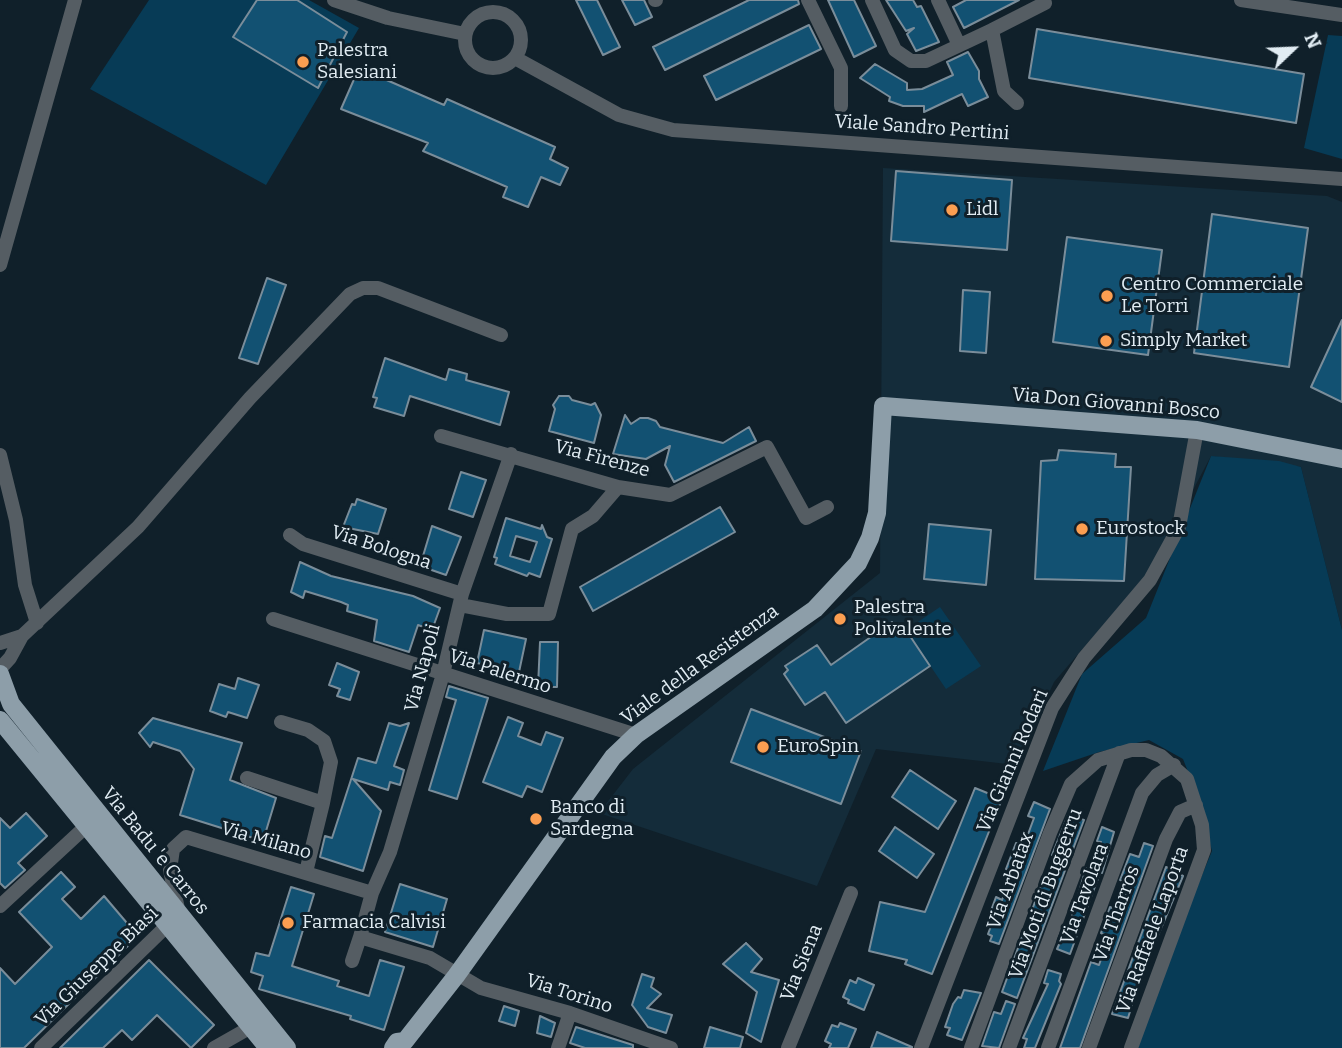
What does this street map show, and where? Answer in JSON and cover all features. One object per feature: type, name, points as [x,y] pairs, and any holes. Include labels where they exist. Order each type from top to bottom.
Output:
[{"type":"main road","name":"Via Don Giovanni Bosco","points":[[883,406],[1197,430],[1342,459]]},
{"type":"main road","name":"Viale della Resistenza","points":[[401,1046],[456,976],[613,757],[636,735],[815,610],[858,563],[870,538],[877,513],[883,406]]},
{"type":"main road","name":"Via Badu 'e Carros","points":[[0,673],[12,704],[92,820]]},
{"type":"main road","name":"Via Badu 'e Carros","points":[[0,720],[92,820],[173,920],[287,1048]]},
{"type":"main road","name":"Via Badu 'e Carros","points":[[173,920],[268,1048]]},
{"type":"street","points":[[0,265],[75,0]]},
{"type":"street","points":[[334,0],[388,18],[465,34]]},
{"type":"street","points":[[505,14],[513,0]]},
{"type":"street","points":[[808,0],[841,68],[841,106]]},
{"type":"street","points":[[872,0],[895,50],[911,61],[926,61],[1045,3]]},
{"type":"street","points":[[938,0],[959,45]]},
{"type":"street","points":[[1241,0],[1342,15]]},
{"type":"street","points":[[492,12],[505,14],[519,30],[521,45],[515,58],[503,67],[481,66],[466,49],[465,34],[470,23],[480,15],[492,12]]},
{"type":"street","points":[[992,30],[1004,92],[1017,103]]},
{"type":"street","name":"Viale Sandro Pertini","points":[[515,58],[618,115],[673,130],[1342,179]]},
{"type":"street","points":[[0,673],[22,636],[138,527],[250,398],[350,294],[363,288],[378,288],[501,335]]},
{"type":"street","name":"Via Gianni Rodari","points":[[921,1048],[1052,708],[1084,658],[1150,580],[1179,527],[1197,430]]},
{"type":"street","name":"Via Firenze","points":[[441,436],[618,486],[670,495],[688,489],[766,447],[806,518],[827,507]]},
{"type":"street","name":"Via Napoli","points":[[372,893],[390,852],[443,674],[461,599],[511,454]]},
{"type":"street","points":[[0,455],[16,520],[25,585],[37,623]]},
{"type":"street","name":"Via Bologna","points":[[290,535],[303,544],[507,614],[549,614],[572,529],[593,516],[618,486]]},
{"type":"street","name":"Via Palermo","points":[[273,619],[636,735]]},
{"type":"street","points":[[0,643],[22,636]]},
{"type":"street","points":[[281,722],[308,730],[324,741],[331,762],[306,872]]},
{"type":"street","points":[[1119,753],[1146,750],[1174,765]]},
{"type":"street","name":"Via Arbatax","points":[[971,1048],[1071,784],[1098,760],[1119,753]]},
{"type":"street","name":"Via Moti di Buggerru","points":[[1009,1048],[1119,753]]},
{"type":"street","name":"Via Raffaele Laporta","points":[[1131,1048],[1204,850],[1202,825],[1187,779],[1174,765]]},
{"type":"street","name":"Via Tavolara","points":[[1048,1048],[1142,793],[1157,775],[1174,765]]},
{"type":"street","points":[[247,778],[323,803]]},
{"type":"street","name":"Via Tharros","points":[[1089,1048],[1166,839],[1180,812],[1196,805]]},
{"type":"street","points":[[0,906],[92,820]]},
{"type":"street","name":"Via Milano","points":[[173,920],[170,870],[173,849],[186,837],[372,893]]},
{"type":"street","points":[[352,961],[372,893]]},
{"type":"street","name":"Via Siena","points":[[788,1048],[851,893]]},
{"type":"street","name":"Via Giuseppe Biasi","points":[[41,1048],[173,920]]},
{"type":"street","points":[[360,937],[430,958],[456,976]]},
{"type":"street","name":"Via Torino","points":[[456,976],[481,988],[570,1013],[639,1043],[671,1048]]},
{"type":"street","points":[[558,1048],[570,1013]]},
{"type":"street","points":[[214,1048],[251,1027]]},
{"type":"shaded area","points":[[149,0],[309,0],[359,28],[266,185],[90,89]]},
{"type":"shaded area","points":[[1328,35],[1342,36],[1342,159],[1304,148]]},
{"type":"shaded area","points":[[883,168],[1327,196],[1342,202],[1342,630],[1301,467],[1211,456],[1150,571],[1054,682],[1016,765],[876,749],[817,886],[599,813],[633,769],[880,573]]},
{"type":"shaded area","points":[[1211,456],[1279,461],[1301,467],[1342,630],[1342,1048],[1138,1048],[1166,962],[1212,851],[1198,797],[1183,759],[1149,740],[1099,752],[1043,771],[1082,674],[1146,618]]},
{"type":"shaded area","points":[[940,607],[981,666],[946,689],[906,630]]},
{"type":"building","name":"Palestra Salesiani","points":[[257,0],[297,0],[347,32],[318,88],[233,37]]},
{"type":"building","points":[[576,0],[597,0],[620,47],[603,55]]},
{"type":"building","points":[[622,0],[644,0],[652,17],[635,25]]},
{"type":"building","points":[[749,0],[798,0],[799,4],[665,70],[653,47]]},
{"type":"building","points":[[828,0],[854,0],[876,46],[854,57]]},
{"type":"building","points":[[886,0],[913,0],[917,7],[921,6],[939,42],[916,51],[907,34],[914,28],[906,31]]},
{"type":"building","points":[[966,0],[1019,0],[964,28],[953,7]]},
{"type":"building","points":[[809,25],[821,49],[716,100],[704,76]]},
{"type":"building","points":[[1037,29],[1304,74],[1296,123],[1029,78]]},
{"type":"building","points":[[968,52],[979,71],[979,79],[988,97],[968,106],[962,94],[924,112],[924,106],[903,106],[889,101],[890,97],[860,78],[875,64],[907,83],[907,90],[922,89],[953,75],[947,62]]},
{"type":"building","points":[[359,68],[444,105],[447,99],[555,147],[550,159],[568,168],[560,185],[541,177],[528,207],[503,197],[507,187],[423,151],[428,143],[341,109]]},
{"type":"building","name":"Lidl","points":[[896,171],[1012,180],[1007,250],[891,241]]},
{"type":"building","points":[[1212,214],[1308,228],[1289,367],[1194,353]]},
{"type":"building","name":"Centro Commerciale Le Torri","points":[[1067,237],[1162,250],[1148,355],[1053,342]]},
{"type":"building","points":[[267,278],[286,285],[258,364],[239,358]]},
{"type":"building","points":[[963,290],[990,292],[986,353],[960,351]]},
{"type":"building","points":[[1342,320],[1342,402],[1311,387]]},
{"type":"building","points":[[385,358],[446,380],[449,369],[467,374],[466,380],[509,392],[500,425],[410,396],[404,416],[374,407],[377,398],[373,397]]},
{"type":"building","points":[[559,396],[569,396],[572,400],[591,405],[595,403],[601,415],[594,443],[549,431],[555,409],[553,405]]},
{"type":"building","points":[[625,415],[631,424],[640,418],[648,418],[656,421],[660,427],[723,443],[749,427],[756,441],[674,482],[665,465],[670,446],[646,459],[613,454]]},
{"type":"building","name":"Eurostock","points":[[1059,450],[1116,454],[1115,467],[1131,467],[1124,581],[1035,579],[1041,461],[1057,460]]},
{"type":"building","points":[[461,472],[486,480],[473,517],[449,509]]},
{"type":"building","points":[[357,499],[386,509],[378,534],[343,527],[352,504],[355,505]]},
{"type":"building","points":[[720,507],[735,532],[593,611],[580,587]]},
{"type":"building","points":[[506,518],[541,529],[542,525],[547,537],[552,539],[540,577],[529,573],[527,576],[495,564],[497,558],[494,557]],"holes":[[[516,536],[537,542],[530,562],[510,556]]]},
{"type":"building","points":[[929,524],[991,530],[986,585],[924,579]]},
{"type":"building","points":[[432,526],[461,537],[446,575],[420,566]]},
{"type":"building","points":[[300,562],[331,576],[413,596],[440,608],[432,630],[418,625],[409,652],[374,641],[377,620],[347,611],[348,605],[341,602],[305,591],[303,598],[291,592]]},
{"type":"building","points":[[892,622],[896,628],[902,624],[930,666],[846,723],[825,692],[805,705],[784,674],[788,670],[785,666],[817,645],[831,665]]},
{"type":"building","points":[[484,630],[526,639],[519,672],[477,663]]},
{"type":"building","points":[[540,642],[558,642],[557,687],[538,687]]},
{"type":"building","points":[[337,663],[359,672],[350,700],[337,696],[340,689],[329,685]]},
{"type":"building","points":[[238,678],[259,685],[247,718],[228,712],[226,717],[210,711],[219,684],[235,689]]},
{"type":"building","points":[[449,686],[488,698],[457,799],[429,790],[456,700],[446,697]]},
{"type":"building","points":[[751,709],[861,751],[841,804],[731,762]]},
{"type":"building","points":[[508,717],[523,723],[518,736],[541,745],[546,732],[563,738],[542,792],[527,786],[522,797],[483,782]]},
{"type":"building","points":[[153,718],[242,743],[230,780],[276,798],[263,841],[180,815],[194,769],[180,751],[153,742],[150,747],[139,733]]},
{"type":"building","points":[[389,723],[400,726],[409,723],[394,766],[404,770],[400,785],[390,782],[388,790],[353,779],[381,811],[363,871],[320,857],[325,836],[332,838],[358,758],[376,763]]},
{"type":"building","points":[[910,770],[956,801],[938,829],[892,797]]},
{"type":"building","points":[[975,788],[1002,799],[932,974],[905,964],[907,960],[869,951],[880,902],[925,912]]},
{"type":"building","points":[[1034,802],[1050,809],[999,944],[990,941],[992,936],[988,934],[991,926],[986,924],[996,897],[1002,900],[1013,871],[1006,869],[1016,843],[1024,845],[1034,818],[1028,816]]},
{"type":"building","points":[[26,813],[47,836],[18,863],[25,870],[5,888],[0,883],[0,818],[10,828]]},
{"type":"building","points":[[1068,815],[1084,820],[1017,998],[1002,992],[1022,937],[1027,939],[1038,912],[1032,910],[1042,883],[1047,885],[1058,857],[1052,855]]},
{"type":"building","points":[[895,827],[934,854],[917,878],[879,851]]},
{"type":"building","points":[[1102,827],[1114,832],[1102,873],[1092,869],[1101,842],[1097,841]]},
{"type":"building","points":[[1144,843],[1153,846],[1080,1048],[1060,1048],[1091,962],[1099,965],[1107,942],[1107,936],[1101,933],[1110,907],[1119,911],[1128,889],[1130,883],[1120,880],[1130,854],[1139,857]]},
{"type":"building","points":[[1166,867],[1183,876],[1141,976],[1128,1018],[1112,1014]]},
{"type":"building","points":[[1086,868],[1100,873],[1070,954],[1057,949],[1072,916]]},
{"type":"building","points":[[61,872],[75,887],[62,899],[81,919],[104,896],[138,936],[24,1048],[0,1048],[0,968],[15,984],[52,947],[19,912]]},
{"type":"building","points":[[400,884],[447,899],[433,947],[385,932]]},
{"type":"building","points":[[291,887],[314,894],[292,966],[339,981],[337,986],[369,996],[380,960],[404,967],[384,1030],[350,1019],[351,1016],[259,989],[263,976],[251,972],[256,953],[269,956]]},
{"type":"building","points":[[746,943],[762,959],[751,972],[779,980],[761,1042],[746,1033],[757,992],[723,964]]},
{"type":"building","points":[[149,960],[214,1025],[191,1048],[157,1015],[132,1040],[122,1030],[103,1048],[60,1048]]},
{"type":"building","points":[[1048,970],[1061,974],[1061,984],[1035,1048],[1024,1048],[1027,1039],[1023,1038],[1048,984],[1044,983]]},
{"type":"building","points":[[642,974],[654,978],[651,987],[661,994],[647,1008],[672,1015],[666,1033],[648,1027],[632,1005]]},
{"type":"building","points":[[858,978],[874,985],[864,1010],[848,1003],[849,1000],[843,997],[850,980],[856,983]]},
{"type":"building","points":[[964,990],[981,993],[962,1040],[947,1035],[950,1028],[945,1027],[953,1004],[958,997],[961,998]]},
{"type":"building","points":[[1006,1001],[1015,1004],[999,1048],[982,1046],[994,1012],[1001,1014]]},
{"type":"building","points":[[504,1006],[519,1011],[515,1026],[499,1021]]},
{"type":"building","points":[[540,1016],[555,1023],[551,1037],[537,1033]]},
{"type":"building","points":[[840,1023],[856,1029],[848,1048],[829,1048],[831,1044],[825,1041],[832,1025],[838,1027]]},
{"type":"building","points":[[576,1027],[633,1045],[633,1048],[585,1048],[570,1043]]},
{"type":"building","points":[[710,1027],[743,1037],[740,1048],[704,1048]]},
{"type":"building","points":[[877,1032],[912,1047],[912,1048],[871,1048]]},
{"type":"place","name":"Palestra Salesiani","points":[[303,62]]},
{"type":"place","name":"Lidl","points":[[952,210]]},
{"type":"place","name":"Centro Commerciale Le Torri","points":[[1107,296]]},
{"type":"place","name":"Simply Market","points":[[1106,341]]},
{"type":"place","name":"Eurostock","points":[[1082,529]]},
{"type":"place","name":"Palestra Polivalente","points":[[840,619]]},
{"type":"place","name":"EuroSpin","points":[[763,747]]},
{"type":"place","name":"Banco di Sardegna","points":[[536,819]]},
{"type":"place","name":"Farmacia Calvisi","points":[[288,923]]}]
